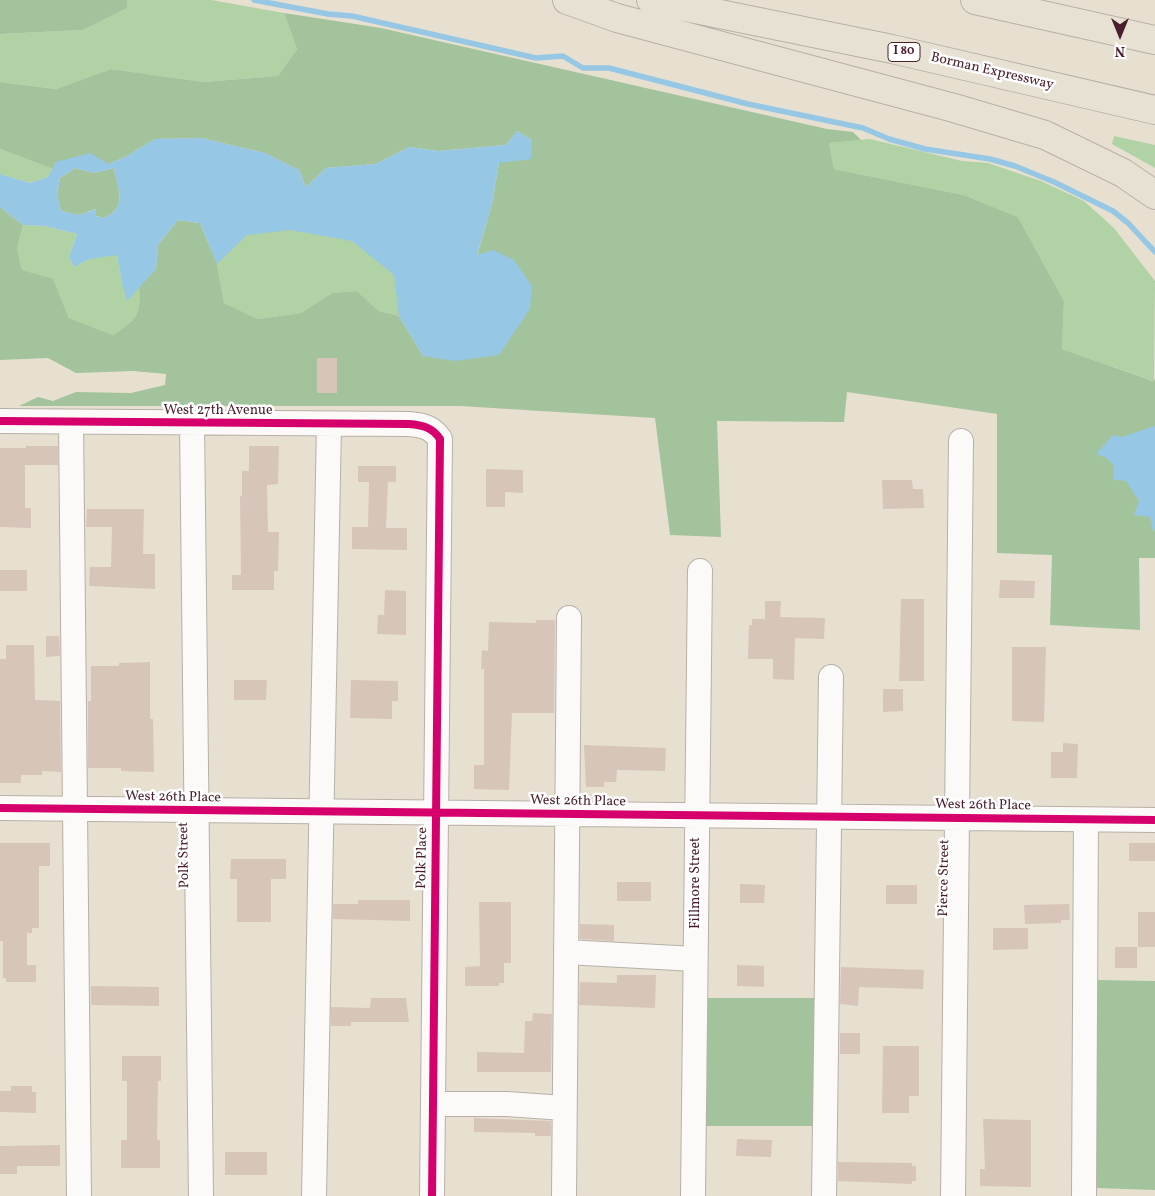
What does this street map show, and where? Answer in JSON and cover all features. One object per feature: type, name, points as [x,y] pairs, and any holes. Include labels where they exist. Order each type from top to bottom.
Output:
[{"type":"highway","points":[[567,0],[616,18],[954,108],[1045,135],[1123,173],[1155,194]]},
{"type":"highway","name":"Borman Expressway","points":[[651,0],[892,49],[1155,110]]},
{"type":"highway","points":[[975,0],[1155,40]]},
{"type":"street","name":"West 27th Avenue","points":[[0,421],[409,424],[420,425],[435,431]]},
{"type":"street","points":[[71,422],[79,1196]]},
{"type":"street","name":"Polk Street","points":[[192,423],[201,1196]]},
{"type":"street","points":[[314,1196],[328,424]]},
{"type":"street","name":"Polk Place","points":[[432,1196],[441,447],[435,431]]},
{"type":"street","name":"Pierce Street","points":[[954,1196],[961,441]]},
{"type":"street","name":"Fillmore Street","points":[[693,1196],[700,571]]},
{"type":"street","points":[[564,1196],[569,618]]},
{"type":"street","points":[[824,1196],[831,677]]},
{"type":"street","name":"West 26th Place","points":[[0,808],[1155,820]]},
{"type":"street","points":[[1084,1196],[1086,820]]},
{"type":"street","points":[[566,952],[695,959]]},
{"type":"street","points":[[433,1104],[507,1104],[564,1108]]},
{"type":"green space","points":[[0,0],[127,0],[127,8],[83,30],[0,34]]},
{"type":"green space","points":[[127,0],[211,0],[284,13],[297,49],[278,76],[203,82],[111,69],[56,89],[0,82],[0,34],[83,30],[127,8]]},
{"type":"green space","points":[[284,13],[381,28],[827,129],[853,132],[861,140],[829,143],[834,169],[964,195],[1018,217],[1064,301],[1062,349],[1153,381],[1155,379],[1155,558],[1139,558],[1140,630],[1050,625],[1052,555],[997,553],[997,414],[847,392],[844,422],[717,421],[721,537],[670,535],[655,418],[460,406],[19,406],[38,397],[53,401],[76,392],[131,393],[165,385],[166,374],[133,371],[76,373],[48,358],[0,360],[0,207],[23,225],[17,248],[22,270],[53,279],[69,318],[113,335],[136,316],[139,304],[139,287],[156,269],[158,245],[178,220],[200,223],[217,264],[224,303],[258,319],[301,313],[332,293],[356,291],[379,311],[399,316],[423,356],[477,256],[492,204],[499,163],[532,140],[517,131],[506,145],[438,151],[409,147],[376,164],[326,168],[306,187],[299,170],[265,153],[201,138],[155,139],[127,156],[109,164],[56,162],[53,169],[0,149],[0,82],[56,89],[111,69],[203,82],[278,76],[297,49]]},
{"type":"green space","points":[[1114,136],[1155,145],[1155,168],[1112,144]]},
{"type":"green space","points":[[870,139],[962,161],[988,163],[1041,181],[1084,201],[1114,228],[1155,281],[1154,381],[1062,349],[1064,301],[1018,217],[964,195],[834,169],[829,143]]},
{"type":"green space","points":[[0,149],[53,169],[48,177],[30,183],[0,174]]},
{"type":"green space","points":[[75,168],[94,173],[114,168],[120,197],[116,209],[111,214],[104,218],[96,216],[95,209],[79,215],[61,211],[57,195],[60,178]]},
{"type":"green space","points":[[389,212],[412,307],[399,316],[379,311],[355,291],[332,293],[301,313],[258,319],[224,303],[217,264],[210,248],[228,233]]},
{"type":"green space","points":[[23,225],[45,226],[77,234],[69,257],[74,267],[90,259],[117,254],[122,283],[136,289],[139,287],[139,304],[136,316],[113,335],[69,318],[53,280],[22,270],[17,248]]},
{"type":"green space","points":[[1097,980],[1155,981],[1155,1190],[1096,1188]]},
{"type":"green space","points":[[705,998],[814,998],[813,1126],[705,1126]]},
{"type":"water","points":[[517,131],[532,140],[531,159],[499,163],[492,204],[477,255],[493,250],[514,260],[532,286],[530,309],[499,355],[454,361],[423,356],[399,316],[394,275],[352,241],[290,230],[247,235],[217,264],[200,223],[178,220],[158,245],[156,269],[127,301],[117,255],[90,259],[74,267],[69,257],[77,234],[45,226],[23,225],[0,207],[0,174],[30,183],[48,177],[56,162],[90,153],[109,164],[127,156],[155,139],[201,138],[265,153],[299,170],[306,187],[326,168],[376,164],[409,147],[438,151],[506,145]],"holes":[[[75,168],[94,173],[114,168],[120,197],[116,209],[104,218],[96,216],[96,209],[79,215],[61,211],[57,195],[60,178]]]},
{"type":"water","points":[[1155,426],[1155,531],[1153,531],[1150,517],[1134,515],[1139,501],[1126,481],[1113,480],[1114,466],[1107,458],[1096,454],[1113,435],[1122,437]]},
{"type":"building","points":[[317,358],[337,358],[337,393],[317,393]]},
{"type":"building","points":[[26,446],[58,446],[58,465],[25,465],[25,508],[31,508],[31,528],[0,527],[0,448],[26,448]]},
{"type":"building","points":[[249,446],[279,446],[278,484],[267,485],[268,532],[279,532],[278,571],[274,571],[274,590],[232,590],[232,575],[241,575],[240,496],[242,496],[242,471],[249,471]]},
{"type":"building","points":[[358,466],[396,466],[396,482],[388,482],[386,528],[407,528],[407,550],[352,549],[352,527],[368,527],[369,482],[358,482]]},
{"type":"building","points":[[486,469],[523,470],[523,493],[505,492],[505,507],[486,507]]},
{"type":"building","points":[[882,480],[912,480],[913,489],[923,489],[924,508],[883,509]]},
{"type":"building","points":[[87,509],[144,509],[143,554],[155,554],[155,589],[89,586],[90,567],[111,567],[112,527],[86,527]]},
{"type":"building","points":[[0,570],[27,570],[27,591],[0,591]]},
{"type":"building","points":[[1000,580],[1035,581],[1034,598],[999,598]]},
{"type":"building","points":[[385,590],[406,591],[406,635],[377,634],[378,615],[384,615]]},
{"type":"building","points":[[901,599],[924,599],[924,681],[899,681]]},
{"type":"building","points":[[765,601],[781,601],[780,617],[825,618],[824,639],[795,638],[794,680],[773,679],[773,659],[748,659],[749,625],[752,625],[752,619],[765,619]]},
{"type":"building","points":[[536,620],[555,620],[554,713],[512,713],[509,790],[474,789],[474,765],[484,765],[484,669],[481,669],[482,650],[488,651],[489,622],[536,623]]},
{"type":"building","points":[[46,636],[59,636],[60,656],[46,657]]},
{"type":"building","points":[[6,645],[34,645],[35,700],[60,701],[61,772],[42,771],[42,775],[21,775],[21,783],[0,783],[0,659],[6,659]]},
{"type":"building","points":[[1012,647],[1046,647],[1044,722],[1012,721]]},
{"type":"building","points":[[150,662],[150,719],[153,719],[154,772],[121,771],[121,768],[88,768],[88,701],[91,701],[91,666],[119,666],[119,663]]},
{"type":"building","points":[[234,680],[267,680],[266,700],[234,700]]},
{"type":"building","points":[[351,680],[398,681],[398,701],[392,701],[392,719],[350,718]]},
{"type":"building","points":[[883,689],[903,689],[903,711],[883,712]]},
{"type":"building","points":[[1063,743],[1078,744],[1077,778],[1051,778],[1051,752],[1063,752]]},
{"type":"building","points":[[584,745],[666,748],[665,771],[617,770],[616,782],[604,782],[604,787],[586,787]]},
{"type":"building","points":[[0,843],[50,843],[50,866],[39,866],[39,928],[32,928],[32,933],[27,933],[27,965],[36,965],[36,982],[6,982],[6,978],[3,978],[3,941],[0,941]]},
{"type":"building","points":[[1129,843],[1155,843],[1155,861],[1129,861]]},
{"type":"building","points":[[231,859],[286,859],[286,879],[271,879],[271,922],[237,922],[237,879],[230,879]]},
{"type":"building","points":[[617,882],[651,882],[651,901],[617,901]]},
{"type":"building","points":[[740,884],[765,885],[764,903],[740,903]]},
{"type":"building","points":[[886,885],[917,885],[917,904],[886,904]]},
{"type":"building","points":[[358,900],[410,900],[410,921],[333,919],[333,904],[358,904]]},
{"type":"building","points":[[479,902],[511,902],[511,963],[504,963],[504,983],[499,983],[499,986],[465,986],[465,967],[480,966]]},
{"type":"building","points":[[1069,904],[1070,920],[1061,920],[1061,923],[1025,924],[1024,905]]},
{"type":"building","points":[[1138,912],[1155,912],[1155,947],[1138,947]]},
{"type":"building","points":[[580,924],[614,925],[614,941],[580,939]]},
{"type":"building","points":[[993,928],[1028,928],[1028,949],[993,950]]},
{"type":"building","points":[[1115,947],[1137,947],[1137,968],[1115,968]]},
{"type":"building","points":[[737,965],[764,966],[764,987],[737,986]]},
{"type":"building","points":[[841,967],[924,970],[923,989],[859,987],[858,1006],[840,1004]]},
{"type":"building","points":[[617,975],[656,975],[655,1008],[579,1005],[580,982],[617,983]]},
{"type":"building","points":[[91,986],[159,987],[159,1006],[91,1005]]},
{"type":"building","points":[[371,998],[406,998],[409,1022],[351,1022],[351,1026],[331,1026],[331,1007],[370,1008]]},
{"type":"building","points":[[533,1013],[552,1014],[551,1072],[477,1072],[477,1052],[524,1053],[525,1021],[532,1021]]},
{"type":"building","points":[[840,1033],[860,1033],[860,1054],[840,1054]]},
{"type":"building","points":[[883,1046],[919,1046],[919,1096],[909,1096],[909,1113],[882,1113]]},
{"type":"building","points":[[122,1056],[161,1056],[161,1081],[158,1081],[157,1140],[160,1140],[160,1168],[121,1168],[121,1140],[127,1140],[127,1081],[122,1081]]},
{"type":"building","points":[[11,1086],[32,1086],[32,1092],[36,1092],[36,1113],[0,1112],[0,1091],[11,1091]]},
{"type":"building","points":[[474,1118],[551,1121],[551,1136],[535,1136],[535,1133],[474,1132]]},
{"type":"building","points":[[983,1119],[1031,1120],[1031,1187],[980,1186],[980,1169],[985,1169]]},
{"type":"building","points":[[737,1139],[772,1140],[771,1157],[736,1156]]},
{"type":"building","points":[[60,1145],[60,1166],[17,1166],[17,1174],[0,1174],[0,1146]]},
{"type":"building","points":[[225,1152],[267,1152],[267,1175],[225,1175]]},
{"type":"building","points":[[838,1162],[912,1163],[912,1166],[916,1166],[916,1181],[912,1181],[912,1184],[838,1181]]},
{"type":"waterway","points":[[254,0],[328,14],[352,16],[536,58],[563,56],[583,68],[609,68],[748,104],[863,128],[889,139],[925,149],[990,159],[1015,166],[1054,182],[1113,211],[1128,223],[1155,252]]},
{"type":"cycle path","points":[[0,421],[409,424],[426,427],[440,439],[432,1196]]},
{"type":"cycle path","points":[[0,808],[1155,820]]}]
